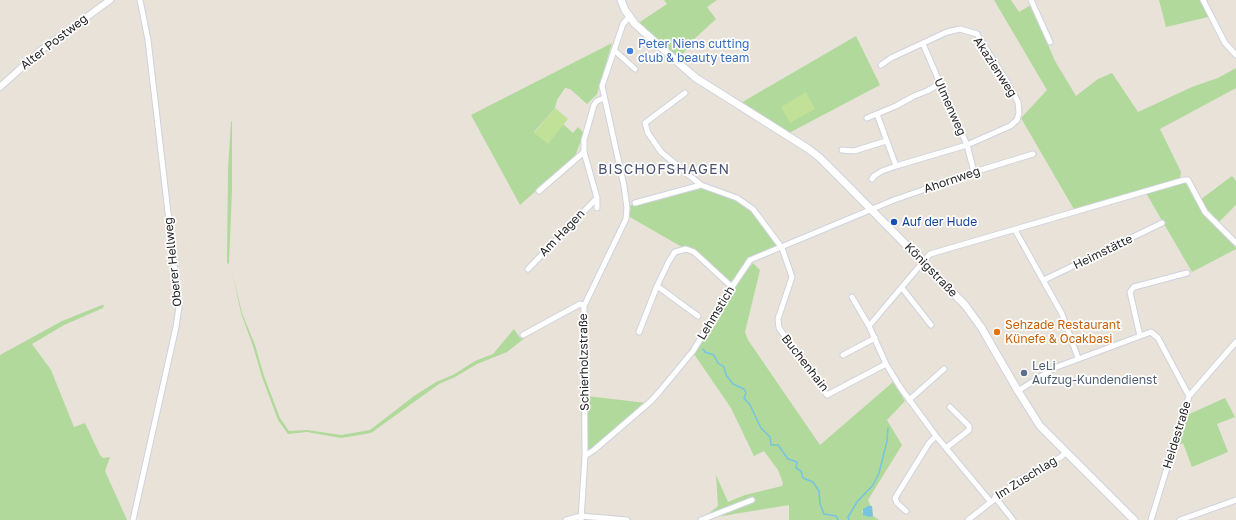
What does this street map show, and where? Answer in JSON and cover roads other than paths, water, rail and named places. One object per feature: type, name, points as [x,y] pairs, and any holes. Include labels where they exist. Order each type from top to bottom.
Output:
[{"type":"main road","points":[[621,0],[629,17]]},
{"type":"main road","name":"Königstraße","points":[[629,17],[665,52],[696,78],[819,157],[965,305],[981,327],[1040,426],[1134,520]]},
{"type":"street","name":"Alter Postweg","points":[[0,87],[40,51],[110,0]]},
{"type":"street","name":"Oberer Hellweg","points":[[133,520],[176,327],[179,307],[148,40],[140,0]]},
{"type":"street","points":[[1031,0],[1050,42]]},
{"type":"street","points":[[1202,0],[1225,44],[1236,55]]},
{"type":"street","name":"Schierholzstraße","points":[[581,518],[585,456],[584,306],[626,219],[627,208],[624,186],[602,86],[623,24],[629,17]]},
{"type":"street","name":"Akazienweg","points":[[872,179],[874,176],[896,166],[967,145],[1014,123],[1017,120],[1019,113],[1018,102],[977,34],[960,29],[947,32],[891,58],[881,65]]},
{"type":"street","name":"Ulmenweg","points":[[923,44],[967,145],[974,172]]},
{"type":"street","points":[[614,50],[635,69]]},
{"type":"street","points":[[867,118],[896,106],[914,96],[927,92],[940,84]]},
{"type":"street","points":[[685,93],[645,123],[648,133],[661,152],[701,185],[737,198],[753,209],[782,248]]},
{"type":"street","name":"Am Hagen","points":[[597,208],[597,198],[584,152],[584,140],[594,106],[597,101],[604,98]]},
{"type":"street","points":[[877,114],[896,166]]},
{"type":"street","points":[[842,150],[854,151],[886,141]]},
{"type":"street","points":[[539,191],[584,152]]},
{"type":"street","name":"Ahornweg","points":[[872,210],[894,200],[974,172],[1033,154]]},
{"type":"street","points":[[869,326],[930,254],[1184,180],[1188,180],[1205,212],[1236,243]]},
{"type":"street","points":[[635,202],[701,185]]},
{"type":"street","name":"Am Hagen","points":[[528,269],[597,198]]},
{"type":"street","name":"Lehmstich","points":[[585,456],[651,401],[660,391],[693,351],[750,260],[872,210]]},
{"type":"street","name":"Heimstätte","points":[[1044,280],[1162,223]]},
{"type":"street","points":[[1015,230],[1062,314],[1078,358]]},
{"type":"street","name":"Buchenhain","points":[[782,248],[792,277],[778,319],[779,328],[827,395],[886,364]]},
{"type":"street","points":[[639,332],[657,286],[675,252],[686,249],[694,252],[732,287]]},
{"type":"street","points":[[1140,336],[1130,292],[1134,287],[1187,273]]},
{"type":"street","points":[[657,286],[698,316]]},
{"type":"street","points":[[902,288],[931,325]]},
{"type":"street","points":[[852,297],[869,326],[886,364],[909,400],[936,436],[990,501]]},
{"type":"street","points":[[523,334],[580,304],[584,306]]},
{"type":"street","points":[[1018,391],[1054,368],[1151,332],[1158,338],[1189,396]]},
{"type":"street","points":[[843,355],[875,338]]},
{"type":"street","name":"Heidestraße","points":[[1151,520],[1189,396],[1236,342]]},
{"type":"street","points":[[909,400],[944,369]]},
{"type":"street","points":[[946,448],[969,430],[969,426],[950,407]]},
{"type":"street","points":[[906,510],[897,503],[895,498],[936,436]]},
{"type":"street","name":"Im Zuschlag","points":[[968,520],[995,497],[1019,480],[1061,457],[1066,452]]},
{"type":"street","points":[[995,497],[1014,520]]},
{"type":"street","points":[[701,520],[752,500]]},
{"type":"street","points":[[1180,520],[1236,500]]},
{"type":"street","points":[[566,520],[581,518],[627,520]]},
{"type":"water","points":[[868,506],[872,506],[873,516],[870,517],[863,515],[863,509]]},
{"type":"waterway","points":[[703,349],[705,352],[714,355],[718,363],[724,367],[726,375],[733,384],[744,389],[746,393],[744,398],[750,405],[761,428],[770,437],[771,445],[778,445],[788,459],[797,462],[796,468],[801,471],[803,478],[813,482],[819,491],[820,504],[824,514],[836,516],[838,520]]},
{"type":"waterway","points":[[849,520],[848,517],[857,502],[873,485],[879,473],[887,441],[888,428]]},
{"type":"place","name":"Peter Niens cutting club & beauty team","points":[[630,51]]},
{"type":"place","name":"Auf der Hude","points":[[894,222]]},
{"type":"place","name":"Sehzade Restaurant Künefe & Ocakbasi","points":[[997,332]]},
{"type":"place","name":"LeLi Aufzug-Kundendienst","points":[[1024,373]]},
{"type":"district","name":"BISCHOFSHAGEN","points":[[664,170]]}]
